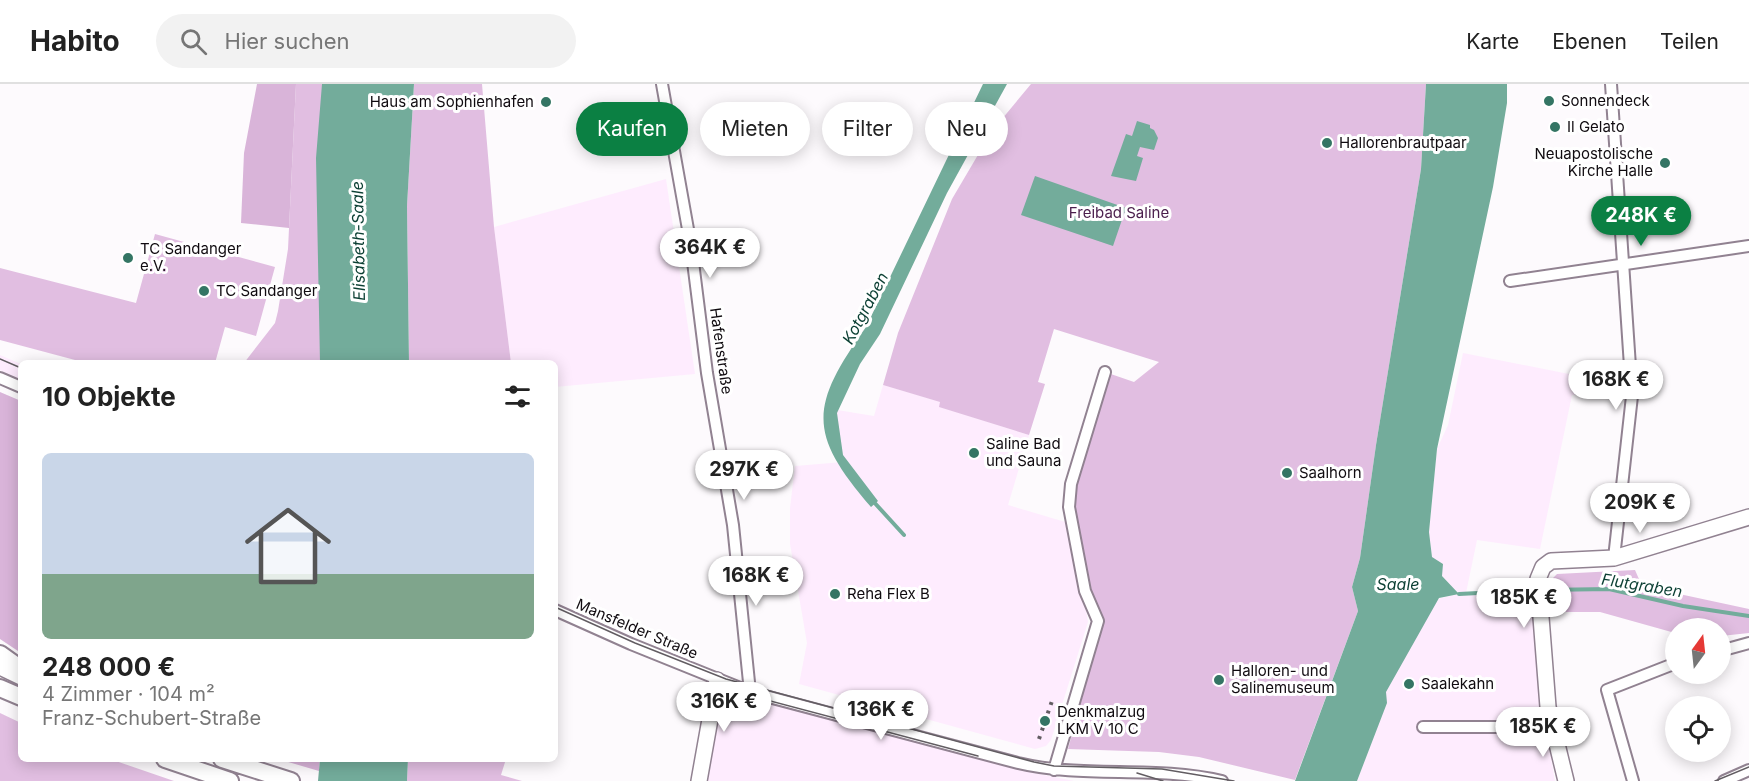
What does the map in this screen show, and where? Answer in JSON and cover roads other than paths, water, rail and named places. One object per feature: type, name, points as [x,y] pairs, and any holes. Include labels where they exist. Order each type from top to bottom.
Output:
[{"type":"main road","points":[[0,654],[18,667]]},
{"type":"main road","points":[[173,762],[230,781]]},
{"type":"main road","points":[[231,762],[291,781]]},
{"type":"street","name":"Hafenstraße","points":[[662,84],[687,224],[707,373],[727,481],[750,692]]},
{"type":"street","points":[[1611,84],[1632,396],[1614,558]]},
{"type":"street","points":[[1510,281],[1749,246]]},
{"type":"street","points":[[1054,770],[1098,621],[1084,591],[1069,507],[1071,484],[1105,372]]},
{"type":"street","points":[[0,378],[18,386]]},
{"type":"street","points":[[1566,781],[1552,727],[1539,599],[1538,579],[1543,567],[1551,561],[1614,558],[1749,517]]},
{"type":"street","name":"Mansfelder Straße","points":[[558,611],[750,692],[1007,760],[1054,770],[1222,781]]},
{"type":"street","points":[[1731,648],[1749,643]]},
{"type":"street","points":[[0,667],[18,676]]},
{"type":"street","points":[[1633,781],[1607,690],[1665,667]]},
{"type":"street","points":[[699,781],[717,680]]},
{"type":"street","points":[[1423,727],[1552,727]]},
{"type":"street","points":[[1724,781],[1749,770]]},
{"type":"water","name":"Elisabeth-Saale","points":[[322,84],[414,84],[407,206],[409,360],[320,360],[316,158]]},
{"type":"water","name":"Kotgraben","points":[[983,84],[1007,84],[997,102],[974,102]]},
{"type":"water","name":"Saale","points":[[1426,84],[1507,84],[1507,103],[1493,187],[1437,449],[1429,532],[1432,557],[1443,564],[1442,576],[1459,594],[1439,598],[1386,692],[1387,703],[1357,781],[1295,781],[1358,611],[1352,587],[1360,558],[1421,169]]},
{"type":"water","points":[[1137,121],[1150,125],[1150,128],[1154,130],[1158,138],[1154,150],[1140,147],[1137,156],[1143,158],[1136,181],[1111,176],[1126,134],[1132,136]]},
{"type":"water","name":"Kotgraben","points":[[948,156],[967,156],[947,193],[880,334],[860,364],[837,413],[843,455],[878,501],[871,507],[835,459],[827,438],[824,419],[826,399],[834,378],[866,327]]},
{"type":"water","points":[[1035,176],[1126,208],[1113,246],[1021,215]]},
{"type":"water","points":[[320,762],[408,762],[407,781],[318,781]]},
{"type":"waterway","name":"Kotgraben","points":[[872,500],[904,535]]},
{"type":"waterway","name":"Flutgraben","points":[[1544,590],[1609,589],[1683,606],[1749,616]]},
{"type":"waterway","name":"Flutgraben","points":[[1459,594],[1536,590]]},
{"type":"tram line","points":[[0,359],[18,367]]},
{"type":"tram line","points":[[558,608],[635,643],[726,679],[1034,762],[1054,766],[1162,769],[1234,781]]},
{"type":"tram line","points":[[715,683],[752,696],[978,756]]},
{"type":"tram line","points":[[1715,781],[1749,767]]},
{"type":"tram line","points":[[1137,773],[1163,781]]},
{"type":"railway","points":[[1039,739],[1052,701]]},
{"type":"place","name":"Sonnendeck","points":[[1549,101]]},
{"type":"place","name":"Haus am Sophienhafen","points":[[546,102]]},
{"type":"place","name":"Il Gelato","points":[[1555,127]]},
{"type":"place","name":"Hallorenbrautpaar","points":[[1327,143]]},
{"type":"place","name":"Neuapostolische Kirche Halle","points":[[1665,163]]},
{"type":"place","name":"TC Sandanger e.V.","points":[[128,258]]},
{"type":"place","name":"TC Sandanger","points":[[204,291]]},
{"type":"place","name":"Saline Bad und Sauna","points":[[974,453]]},
{"type":"place","name":"Saalhorn","points":[[1287,473]]},
{"type":"place","name":"Reha Flex B","points":[[835,594]]},
{"type":"place","name":"Halloren- und Salinemuseum","points":[[1219,680]]},
{"type":"place","name":"Saalekahn","points":[[1409,684]]},
{"type":"place","name":"Denkmalzug LKM V 10 C","points":[[1045,721]]},
{"type":"park label","name":"Freibad Saline","points":[[1119,213]]}]
